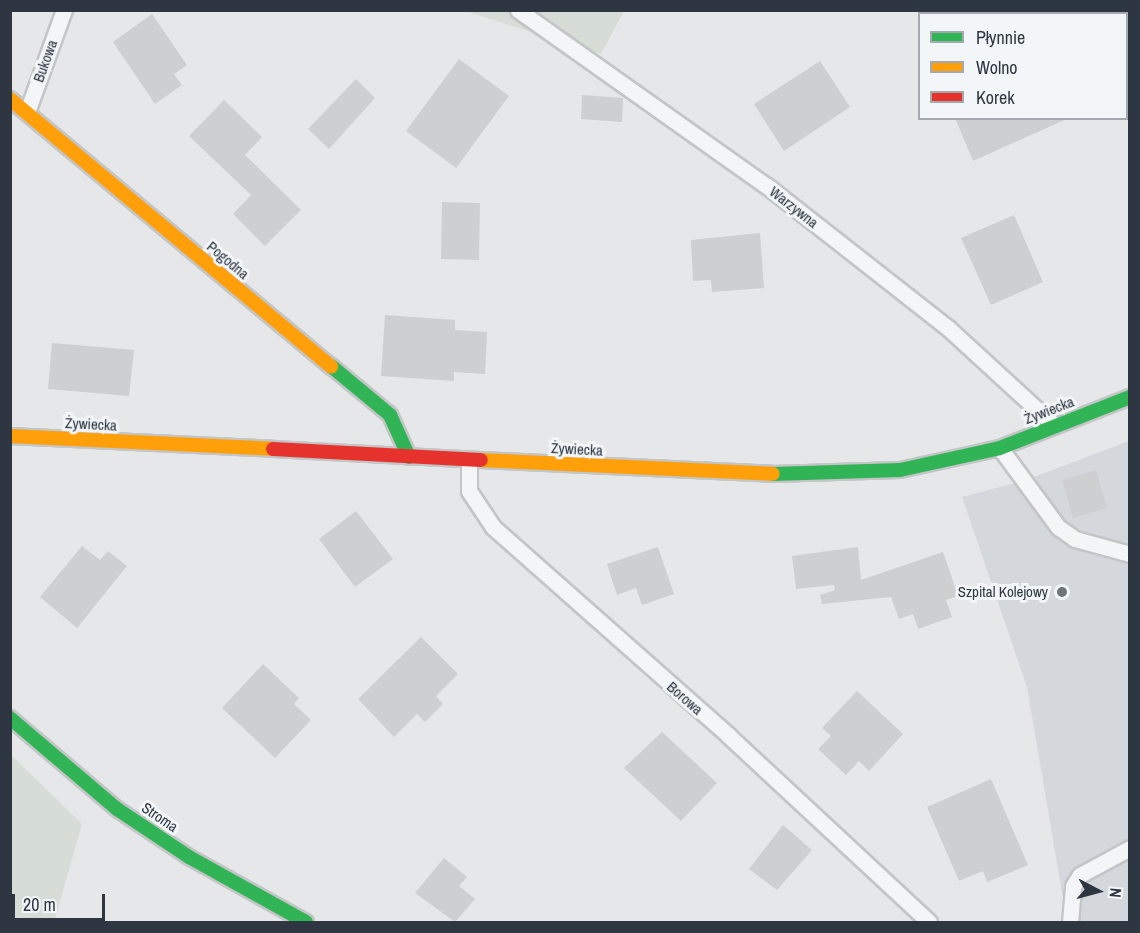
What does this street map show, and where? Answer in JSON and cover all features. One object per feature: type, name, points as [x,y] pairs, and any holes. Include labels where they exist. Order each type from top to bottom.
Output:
[{"type":"main road","name":"Pogodna","points":[[10,99],[390,415],[409,457]]},
{"type":"main road","name":"Żywiecka","points":[[10,436],[784,475],[900,470],[1000,448],[1130,397]]},
{"type":"main road","name":"Stroma","points":[[10,718],[117,809],[189,857],[306,922]]},
{"type":"lane","name":"Bukowa","points":[[27,112],[64,10]]},
{"type":"lane","name":"Warzywna","points":[[518,10],[767,186],[948,328],[1054,425]]},
{"type":"lane","points":[[1000,448],[1058,527],[1075,539],[1130,554]]},
{"type":"lane","name":"Borowa","points":[[469,460],[469,491],[493,527],[729,736],[929,922]]},
{"type":"lane","points":[[1070,922],[1073,886],[1080,875],[1130,848]]},
{"type":"shaded area","points":[[465,11],[624,11],[601,54]]},
{"type":"shaded area","name":"Szpital Kolejowy","points":[[1129,441],[1129,922],[1067,922],[1027,687],[962,497],[1026,480]]},
{"type":"shaded area","points":[[10,754],[82,824],[54,922],[11,922]]},
{"type":"building","points":[[152,14],[187,65],[174,74],[182,85],[155,104],[113,42]]},
{"type":"building","points":[[459,59],[509,96],[456,168],[406,131]]},
{"type":"building","points":[[820,61],[850,107],[784,151],[754,104]]},
{"type":"building","points":[[356,79],[375,98],[329,149],[308,129]]},
{"type":"building","points":[[582,95],[623,98],[622,122],[581,119]]},
{"type":"building","points":[[224,100],[262,137],[245,155],[301,210],[265,246],[233,214],[251,195],[189,136]]},
{"type":"building","points":[[956,120],[1065,120],[973,161]]},
{"type":"building","points":[[442,202],[480,203],[479,260],[441,259]]},
{"type":"building","points":[[1014,215],[1043,282],[991,305],[961,238]]},
{"type":"building","points":[[760,233],[764,288],[712,292],[711,280],[693,281],[691,240]]},
{"type":"building","points":[[385,315],[455,320],[455,330],[487,332],[485,374],[454,372],[454,381],[381,376]]},
{"type":"building","points":[[52,343],[134,350],[129,396],[48,389]]},
{"type":"building","points":[[1096,470],[1107,508],[1073,518],[1062,480]]},
{"type":"building","points":[[356,511],[393,559],[355,587],[319,539]]},
{"type":"building","points":[[82,546],[100,560],[108,551],[127,566],[77,628],[40,597]]},
{"type":"building","points":[[658,547],[674,594],[642,605],[636,588],[617,595],[607,564]]},
{"type":"building","points":[[858,547],[861,580],[943,552],[958,596],[946,600],[952,617],[918,629],[913,614],[899,619],[891,597],[822,604],[820,595],[835,590],[834,585],[796,589],[792,556]]},
{"type":"building","points":[[421,637],[458,674],[436,696],[443,704],[425,722],[417,714],[394,737],[358,699]]},
{"type":"building","points":[[263,664],[299,698],[294,704],[311,720],[275,758],[222,708]]},
{"type":"building","points":[[857,691],[903,734],[869,771],[859,761],[846,775],[818,749],[831,736],[822,728]]},
{"type":"building","points":[[662,732],[717,783],[681,821],[624,768]]},
{"type":"building","points":[[991,779],[1028,865],[987,882],[983,871],[959,881],[927,807]]},
{"type":"building","points":[[783,825],[812,850],[777,890],[749,869]]},
{"type":"building","points":[[444,858],[467,877],[459,886],[475,899],[455,922],[415,893]]},
{"type":"traffic: fast","points":[[331,366],[390,415],[409,457]]},
{"type":"traffic: fast","points":[[773,474],[900,470],[1000,448],[1130,397]]},
{"type":"traffic: fast","points":[[10,718],[117,809],[189,857],[306,922]]},
{"type":"traffic: slow","points":[[10,99],[331,366]]},
{"type":"traffic: slow","points":[[10,436],[273,449]]},
{"type":"traffic: slow","points":[[481,460],[773,474]]},
{"type":"traffic: jam","points":[[273,449],[481,460]]},
{"type":"place","name":"Szpital Kolejowy","points":[[1062,592]]}]
